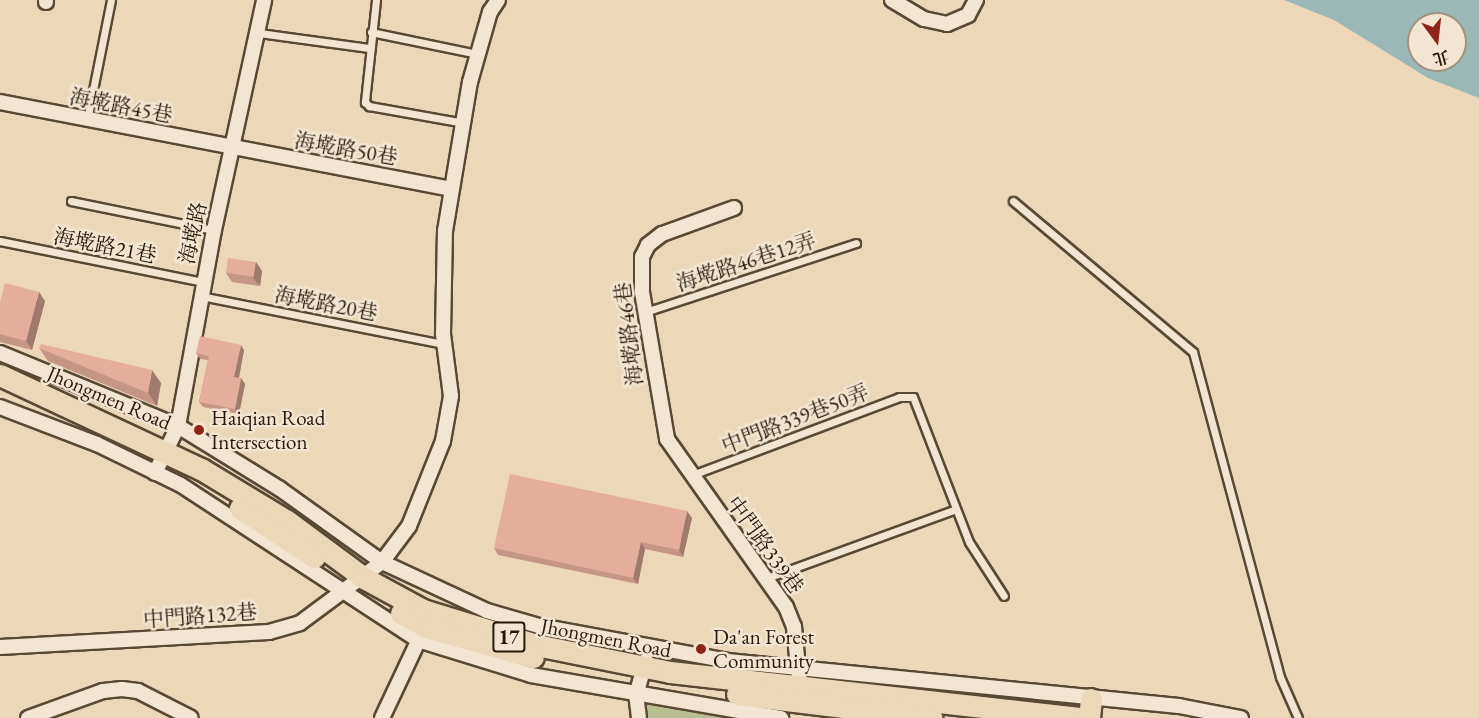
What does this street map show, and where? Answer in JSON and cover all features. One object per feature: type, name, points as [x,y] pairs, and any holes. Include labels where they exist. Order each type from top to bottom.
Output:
[{"type":"main road","name":"Jhongmen Road","points":[[0,375],[161,463]]},
{"type":"main road","name":"Jhongmen Road","points":[[0,391],[287,521],[354,585],[422,633],[490,647],[804,695],[932,718]]},
{"type":"main road","name":"Jhongmen Road","points":[[354,585],[423,610],[536,645],[642,672]]},
{"type":"main road","name":"Jhongmen Road","points":[[804,695],[1033,708],[1079,718]]},
{"type":"street","name":"海墘路","points":[[161,463],[178,426],[202,289],[259,33],[264,0]]},
{"type":"street","name":"中門路132巷","points":[[0,647],[269,632],[300,624],[382,562],[410,526],[443,441],[451,396],[444,344],[443,278],[452,189],[477,54],[490,12],[498,0]]},
{"type":"street","points":[[892,0],[924,19],[947,24],[968,15],[976,0]]},
{"type":"street","name":"海墘路45巷","points":[[0,102],[234,149]]},
{"type":"street","name":"海墘路50巷","points":[[234,149],[452,189]]},
{"type":"street","name":"海墘路46巷","points":[[658,405],[645,312],[642,257],[648,245],[662,234],[734,208]]},
{"type":"street","name":"Jhongmen Road","points":[[0,353],[178,426],[280,489],[382,562],[487,611],[539,626],[642,672],[781,718]]},
{"type":"street","name":"中門路339巷","points":[[658,405],[667,439],[690,476],[786,607],[794,627],[804,695]]},
{"type":"street","name":"Jhongmen Road","points":[[0,407],[97,444],[161,463]]},
{"type":"street","points":[[382,718],[422,633]]},
{"type":"street","points":[[639,718],[642,672]]},
{"type":"street","points":[[37,717],[103,691],[122,689],[138,691],[191,718]]},
{"type":"street","name":"Jhongmen Road","points":[[1033,708],[1179,706],[1241,718]]},
{"type":"lane","points":[[87,120],[111,0]]},
{"type":"lane","points":[[376,0],[363,94],[369,106],[464,123]]},
{"type":"lane","points":[[371,32],[477,54]]},
{"type":"lane","points":[[259,33],[369,48]]},
{"type":"lane","points":[[71,201],[214,230]]},
{"type":"lane","points":[[1012,201],[1193,352],[1280,677],[1298,718]]},
{"type":"lane","name":"海墘路21巷","points":[[0,241],[202,289]]},
{"type":"lane","name":"海墘路46巷12弄","points":[[645,312],[856,243]]},
{"type":"lane","name":"海墘路20巷","points":[[202,289],[444,344]]},
{"type":"lane","name":"中門路339巷50弄","points":[[690,476],[899,397],[913,397],[956,509]]},
{"type":"lane","points":[[764,579],[956,509],[979,561],[1004,596]]},
{"type":"green space","points":[[645,702],[737,718],[648,718]]},
{"type":"water","points":[[1284,0],[1479,0],[1479,98],[1418,72],[1467,72],[1467,12],[1407,12],[1407,65],[1334,20]]},
{"type":"building","points":[[228,258],[256,262],[254,277],[226,273]]},
{"type":"building","points":[[5,283],[39,292],[26,341],[0,334],[0,302]]},
{"type":"building","points":[[200,336],[241,345],[234,377],[241,378],[235,409],[199,402],[209,356],[196,353]]},
{"type":"building","points":[[41,344],[152,370],[148,393],[39,348]]},
{"type":"building","points":[[510,474],[687,511],[679,550],[641,542],[633,578],[494,548]]},
{"type":"place","name":"Haiqian Road Intersection","points":[[199,430]]},
{"type":"place","name":"Da'an Forest Community","points":[[701,649]]}]
